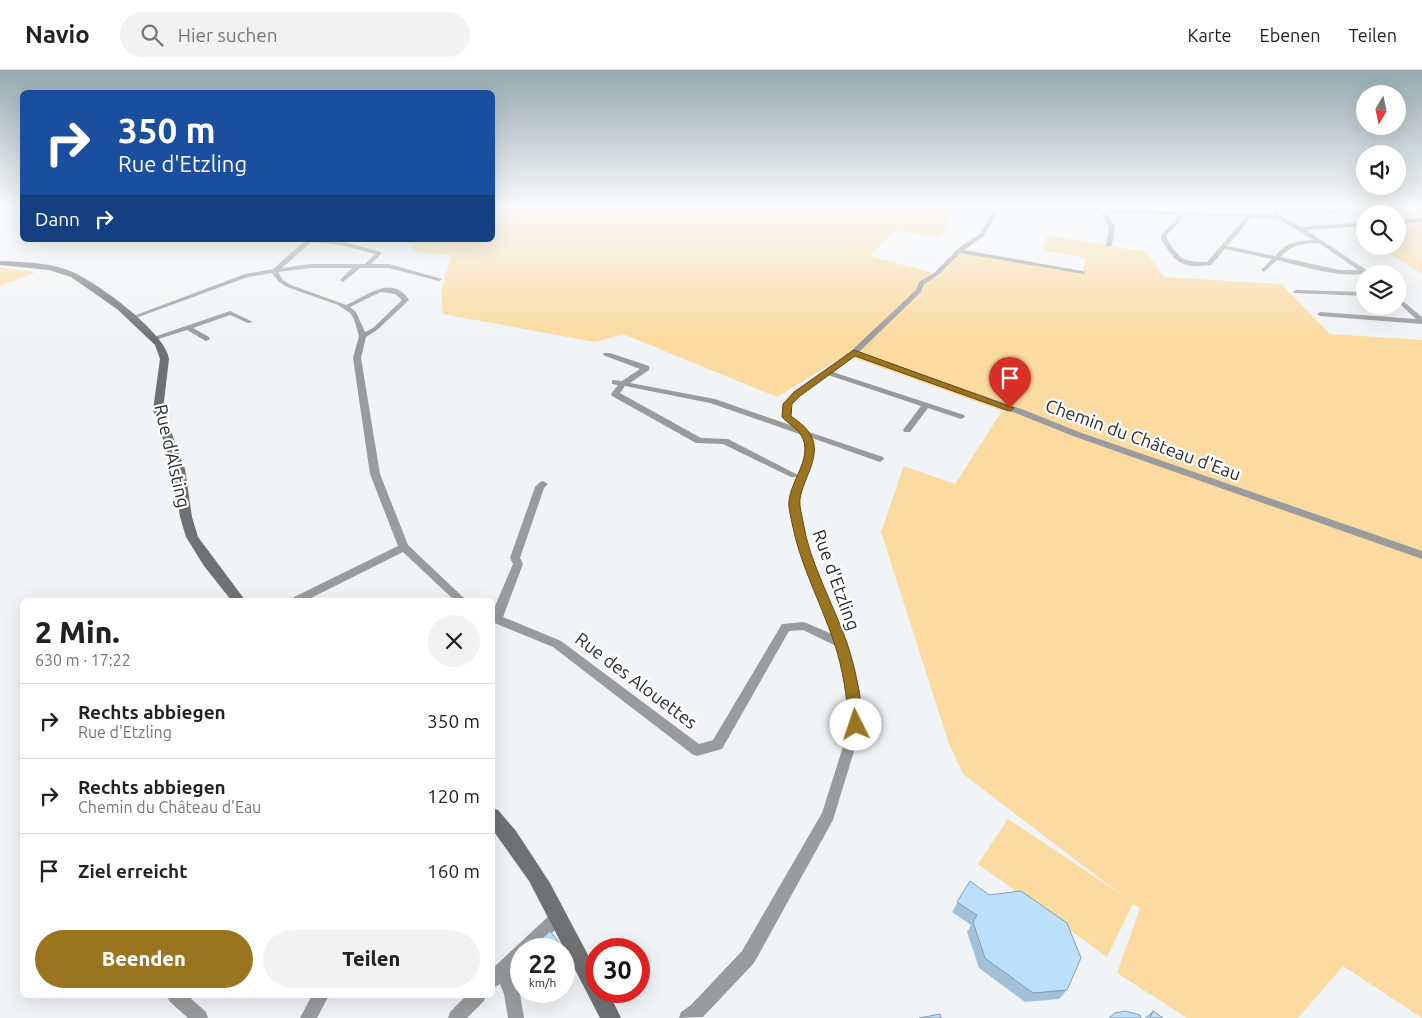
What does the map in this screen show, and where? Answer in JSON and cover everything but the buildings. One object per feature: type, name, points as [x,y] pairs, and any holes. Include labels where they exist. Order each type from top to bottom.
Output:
[{"type":"main road","name":"Rue d'Alsting","points":[[0,263],[51,268],[78,277],[155,338],[162,348],[164,357],[157,400],[158,410],[179,469],[192,537],[209,563],[236,598]]},
{"type":"main road","points":[[496,826],[520,851],[585,968]]},
{"type":"main road","points":[[603,1003],[611,1018]]},
{"type":"street","points":[[274,272],[298,250]]},
{"type":"street","points":[[368,265],[379,253],[369,250]]},
{"type":"street","points":[[1170,250],[1176,260],[1184,264],[1209,264],[1221,250]]},
{"type":"street","points":[[1239,250],[1340,272],[1356,273]]},
{"type":"street","points":[[1264,270],[1283,250]]},
{"type":"street","points":[[1334,250],[1356,266]]},
{"type":"street","points":[[804,432],[786,417],[788,404],[797,394],[854,353],[919,291],[921,283],[936,274],[960,251],[1082,273]]},
{"type":"street","points":[[343,280],[360,265]]},
{"type":"street","points":[[131,318],[247,275],[310,266],[368,265],[410,270],[439,279]]},
{"type":"street","points":[[274,272],[289,286],[345,307],[353,312],[363,336],[357,358],[375,474],[404,547],[459,598]]},
{"type":"street","points":[[345,307],[362,300],[380,288],[405,297],[406,300],[375,329],[363,336]]},
{"type":"street","points":[[1296,292],[1356,294]]},
{"type":"street","points":[[1406,307],[1422,322]]},
{"type":"street","points":[[155,338],[230,313],[250,322]]},
{"type":"street","points":[[1320,314],[1422,322]]},
{"type":"street","points":[[187,328],[206,339]]},
{"type":"street","name":"Chemin du Château d'Eau","points":[[854,353],[1021,412],[1076,434],[1422,555]]},
{"type":"street","points":[[607,355],[646,368],[619,383],[615,394],[699,441],[725,441],[794,475]]},
{"type":"street","points":[[827,372],[961,417]]},
{"type":"street","points":[[619,383],[712,401],[880,459]]},
{"type":"street","points":[[907,430],[926,405]]},
{"type":"street","name":"Rue d'Etzling","points":[[687,1018],[697,1011],[748,957],[828,816],[856,725],[854,692],[841,643],[803,547],[798,524],[794,501],[801,478],[808,464],[809,443],[804,432]]},
{"type":"street","points":[[495,618],[518,564],[515,558],[543,484]]},
{"type":"street","points":[[302,598],[404,547]]},
{"type":"street","name":"Rue des Alouettes","points":[[495,618],[557,644],[697,750],[716,745],[786,627],[804,626],[841,643]]},
{"type":"street","points":[[536,938],[558,917]]},
{"type":"street","points":[[510,963],[498,975],[512,994],[516,1018]]},
{"type":"street","points":[[178,998],[200,1018]]},
{"type":"street","points":[[308,1018],[319,998]]},
{"type":"street","points":[[456,1018],[475,998]]},
{"type":"shaded area","points":[[414,250],[876,250],[870,256],[936,274],[960,251],[1082,273],[1087,258],[1044,250],[1136,250],[1146,252],[1164,277],[1281,284],[1330,334],[1422,340],[1422,1018],[1343,966],[1298,1018],[1187,1018],[1117,973],[1140,908],[1133,904],[1107,957],[978,864],[1008,819],[1123,896],[963,774],[949,744],[881,532],[904,466],[955,484],[1002,411],[846,355],[777,397],[623,334],[595,342],[443,314],[441,292],[451,255],[416,252]]},
{"type":"shaded area","points":[[1406,250],[1422,250],[1422,274],[1391,255],[1406,255]]},
{"type":"shaded area","points":[[0,268],[3,268],[36,272],[0,286]]},
{"type":"route","points":[[856,725],[854,692],[841,643],[803,547],[798,524],[794,501],[801,478],[808,464],[809,443],[804,432],[786,417],[788,404],[797,394],[854,353],[1010,408]]}]
